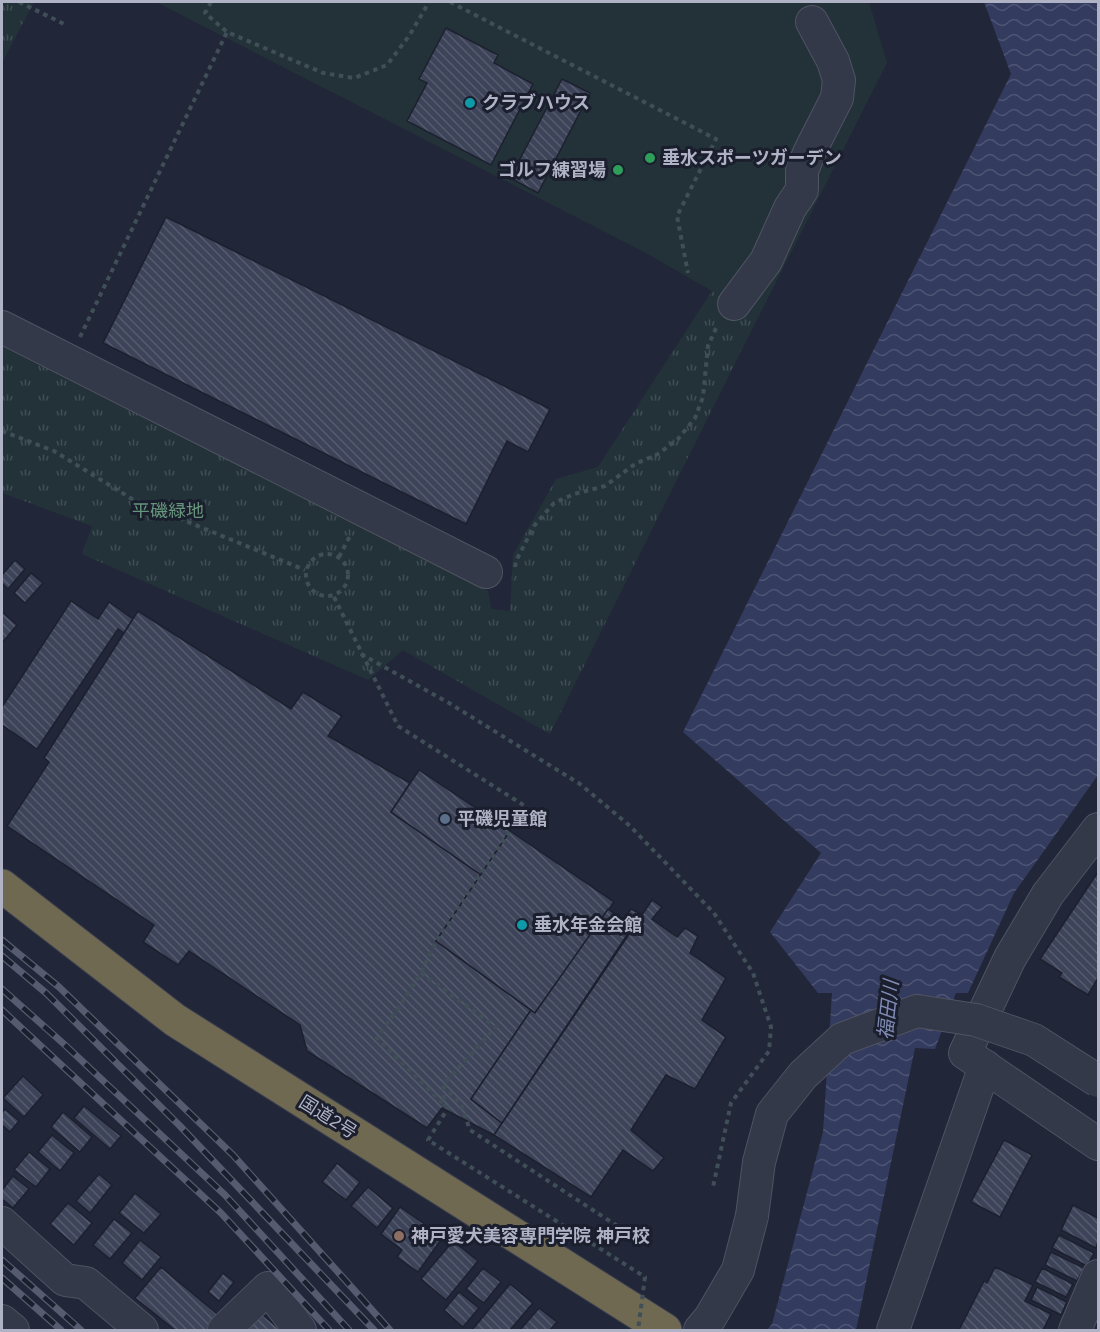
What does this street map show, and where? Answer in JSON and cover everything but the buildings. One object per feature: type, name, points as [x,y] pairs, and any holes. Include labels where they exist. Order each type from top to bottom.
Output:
[{"type":"highway","name":"国道2号","points":[[2,886],[176,1020],[665,1330]]},
{"type":"street","points":[[734,304],[766,261],[790,208],[801,190],[802,171],[809,153],[837,98],[838,80],[833,62],[812,22]]},
{"type":"street","points":[[2,327],[500,572]]},
{"type":"street","points":[[1098,829],[1048,894],[1011,958],[965,1053],[1098,1144]]},
{"type":"street","points":[[700,1330],[710,1318],[738,1270],[752,1216],[759,1162],[772,1114],[803,1075],[842,1039],[916,1011],[976,1020],[1034,1040],[1098,1081]]},
{"type":"street","points":[[893,1330],[985,1066]]},
{"type":"street","points":[[2,1223],[65,1280],[86,1283],[142,1330]]},
{"type":"street","points":[[1076,1330],[1098,1276]]},
{"type":"street","points":[[224,1330],[268,1288],[300,1330]]},
{"type":"street","points":[[2,1321],[13,1330]]},
{"type":"path","points":[[19,2],[66,25]]},
{"type":"path","points":[[211,2],[205,13],[227,32],[323,73],[354,78],[387,65],[409,36],[429,2]]},
{"type":"path","points":[[450,2],[716,139],[677,216],[688,273]]},
{"type":"path","points":[[69,334],[79,338],[227,32]]},
{"type":"path","points":[[500,572],[516,561],[534,526],[554,503],[574,494],[605,486],[635,464],[658,454],[678,439],[695,418],[703,397],[708,346],[718,325],[730,314],[734,304]]},
{"type":"path","points":[[2,431],[54,451],[132,499],[305,570]]},
{"type":"path","points":[[339,557],[353,530]]},
{"type":"path","points":[[325,554],[339,557],[349,570],[347,587],[334,597],[319,596],[309,587],[305,570],[312,560],[325,554]]},
{"type":"path","points":[[334,597],[398,726],[525,806],[436,941],[421,973],[377,1038],[445,1106]]},
{"type":"path","points":[[361,654],[477,720],[580,784],[630,826],[714,913],[753,972],[771,1027],[769,1051],[731,1103],[713,1187]]},
{"type":"path","points":[[421,973],[496,1027],[443,1085],[445,1106],[448,1108],[428,1140],[645,1277],[638,1330]]},
{"type":"path","points":[[443,1085],[461,1104],[470,1130],[625,1231]]},
{"type":"green space","points":[[2,2],[34,2],[2,63]]},
{"type":"green space","name":"垂水スポーツガーデン","points":[[156,2],[869,2],[887,63],[758,318],[646,253]]},
{"type":"green space","name":"平磯緑地","points":[[712,291],[758,317],[550,734],[403,650],[368,680],[82,554],[92,526],[2,493],[2,343],[488,591],[491,609],[510,611],[513,555],[556,479],[598,467]]},
{"type":"water","name":"福田川","points":[[984,2],[1098,2],[1098,775],[1014,893],[968,993],[956,993],[935,1049],[915,1048],[856,1330],[767,1330],[772,1324],[823,1132],[832,993],[818,993],[770,932],[821,853],[683,732],[1011,74]]},
{"type":"railway","points":[[2,940],[59,987],[233,1155],[390,1330]]},
{"type":"railway","points":[[2,956],[46,993],[180,1126],[374,1330]]},
{"type":"railway","points":[[2,989],[225,1195],[349,1330]]},
{"type":"railway","points":[[2,1010],[221,1213],[329,1330]]},
{"type":"railway","points":[[2,1260],[81,1330]]},
{"type":"railway","points":[[2,1278],[61,1330]]},
{"type":"place","name":"クラブハウス","points":[[470,103]]},
{"type":"place","name":"垂水スポーツガーデン","points":[[650,158]]},
{"type":"place","name":"ゴルフ練習場","points":[[618,170]]},
{"type":"place","name":"平磯児童館","points":[[445,819]]},
{"type":"place","name":"垂水年金会館","points":[[522,925]]},
{"type":"place","name":"神戸愛犬美容専門学院 神戸校","points":[[399,1236]]}]
